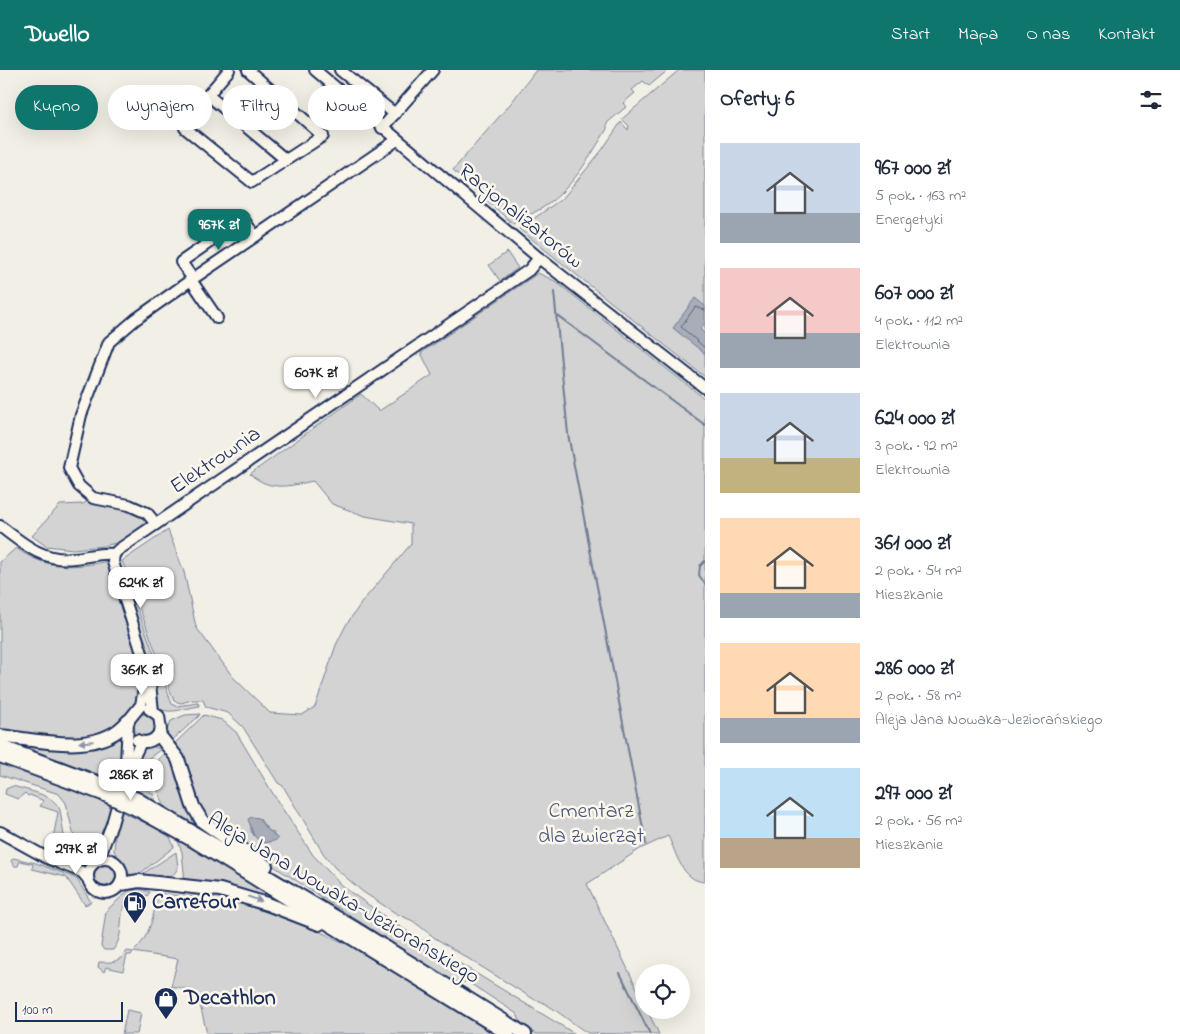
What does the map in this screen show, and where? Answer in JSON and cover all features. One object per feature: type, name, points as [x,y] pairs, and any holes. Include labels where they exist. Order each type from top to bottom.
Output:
[{"type":"main road","points":[[0,736],[48,741],[88,742],[114,734],[130,722]]},
{"type":"main road","points":[[159,735],[178,758],[193,806],[202,821],[355,934]]},
{"type":"main road","name":"Aleja Jana Nowaka-Jeziorańskiego","points":[[0,746],[104,789],[159,816],[525,1034]]},
{"type":"main road","name":"Aleja Jana Nowaka-Jeziorańskiego","points":[[0,756],[104,789]]},
{"type":"main road","points":[[121,884],[139,881],[220,890],[355,934]]},
{"type":"main road","name":"Aleja Jana Nowaka-Jeziorańskiego","points":[[355,934],[508,1034]]},
{"type":"street","points":[[212,89],[229,70]]},
{"type":"street","points":[[187,130],[252,182],[323,136],[248,70]]},
{"type":"street","name":"Racjonalizatorów","points":[[315,70],[332,85]]},
{"type":"street","points":[[340,70],[395,114]]},
{"type":"street","points":[[385,125],[434,70]]},
{"type":"street","points":[[212,97],[286,160]]},
{"type":"street","name":"Racjonalizatorów","points":[[384,130],[539,258],[705,388]]},
{"type":"street","points":[[156,524],[147,514],[128,505],[93,498],[79,486],[69,468],[81,415],[109,342],[136,319],[397,140]]},
{"type":"street","points":[[217,318],[181,262],[243,219],[255,236]]},
{"type":"street","name":"Elektrownia","points":[[114,554],[528,270],[539,258]]},
{"type":"street","points":[[0,526],[23,545],[52,557],[75,558],[114,554],[113,562],[145,665],[154,711],[161,719],[159,735],[149,742],[134,739],[130,722]]},
{"type":"street","points":[[88,879],[89,870],[98,860],[112,824],[126,773],[130,722],[141,705],[144,696],[145,665]]},
{"type":"street","points":[[130,722],[143,708],[154,711]]},
{"type":"street","points":[[126,773],[142,742]]},
{"type":"street","points":[[111,859],[112,824]]},
{"type":"street","points":[[0,832],[47,858],[82,872],[94,889],[102,893],[114,891],[121,884],[123,876],[121,867],[111,859],[98,860]]},
{"type":"green space","points":[[536,70],[668,70],[649,86],[643,81],[632,90],[635,93],[623,103],[626,107],[607,123],[607,129],[594,151],[564,190],[544,207],[513,224],[453,170],[511,103]]},
{"type":"green space","points":[[679,70],[705,70],[705,377],[519,229],[563,198],[602,150],[621,122],[628,130],[629,126],[622,119]]},
{"type":"green space","points":[[507,252],[518,268],[500,281],[489,265]]},
{"type":"green space","name":"Cmentarz dla zwierząt","points":[[538,273],[555,281],[705,399],[705,882],[691,877],[686,872],[668,836],[640,849],[587,884],[635,984],[635,1019],[652,1019],[659,1034],[588,1033],[553,1008],[535,1000],[435,938],[413,921],[397,914],[363,892],[335,868],[323,853],[283,786],[278,783],[243,727],[228,713],[206,707],[203,700],[181,703],[174,701],[122,561],[168,530],[184,572],[196,627],[233,677],[270,713],[302,715],[315,707],[336,645],[346,625],[362,602],[411,544],[411,524],[365,516],[332,504],[313,481],[280,486],[265,483],[250,474],[361,394],[379,411],[432,375],[421,353]]},
{"type":"green space","points":[[93,498],[109,500],[153,520],[123,541],[104,546],[73,549],[46,546],[32,536],[60,505],[83,504]]},
{"type":"green space","points":[[16,548],[27,555],[50,564],[72,566],[109,561],[143,676],[142,688],[137,701],[118,726],[92,736],[60,738],[0,732],[0,562]]},
{"type":"green space","points":[[120,569],[126,577],[172,704],[176,706],[198,703],[200,706],[170,711],[159,709],[155,705]]},
{"type":"green space","points":[[145,714],[155,721],[156,725],[149,735],[145,736],[135,729],[134,725],[141,715]]},
{"type":"green space","points":[[200,714],[169,743],[166,732],[171,721],[185,715]]},
{"type":"green space","points":[[204,715],[222,720],[236,732],[278,802],[313,855],[342,886],[397,925],[575,1034],[536,1034],[522,1025],[517,1014],[468,982],[453,982],[278,869],[215,825],[200,811],[172,746]],"holes":[[[259,818],[268,830],[274,833],[271,841],[267,842],[251,832],[251,826]]]},
{"type":"green space","points":[[123,739],[125,754],[119,784],[60,760],[9,743]]},
{"type":"green space","points":[[152,746],[161,749],[144,762],[152,790],[145,782],[143,786],[154,795],[157,804],[127,788],[134,763],[141,753]]},
{"type":"green space","points":[[166,752],[172,759],[185,797],[221,839],[165,807],[159,793],[155,771],[160,758]]},
{"type":"green space","points":[[0,763],[72,788],[113,806],[103,835],[99,839],[88,843],[74,837],[66,803],[59,794],[0,775]]},
{"type":"green space","points":[[13,786],[40,794],[57,805],[60,810],[68,849],[72,855],[85,864],[85,867],[41,850],[42,848],[49,851],[51,849],[58,812],[40,806],[44,801],[30,795],[28,796],[25,793],[18,799],[5,794],[6,789]]},
{"type":"green space","points":[[120,811],[169,834],[174,847],[138,875],[129,874],[114,851],[116,824]]},
{"type":"green space","points":[[177,839],[291,907],[185,882],[182,852]]},
{"type":"green space","points":[[176,852],[178,867],[172,876],[157,878],[141,875]]},
{"type":"green space","points":[[13,858],[36,863],[76,878],[91,902],[85,905],[66,877],[32,869],[33,864],[20,861],[18,866],[14,866],[11,861]]},
{"type":"green space","points":[[105,864],[113,867],[116,875],[113,883],[105,886],[97,883],[94,875],[97,867]]},
{"type":"green space","points":[[140,889],[150,892],[147,896],[131,897],[123,910],[116,946],[113,950],[104,950],[101,946],[106,911],[128,891]]},
{"type":"green space","points":[[158,893],[178,896],[212,894],[303,924],[349,945],[494,1034],[207,1034],[198,996],[191,990],[171,986],[178,959],[133,952],[148,932]]},
{"type":"green space","points":[[127,951],[133,952],[131,955],[127,955],[123,971],[106,967],[104,972],[98,967],[99,962],[115,961],[121,958]]},
{"type":"green space","points":[[127,1010],[141,1013],[137,1034],[122,1034]]},
{"type":"water","points":[[695,298],[705,306],[705,323],[700,329],[705,334],[705,354],[673,328]]},
{"type":"water","points":[[252,817],[259,818],[262,824],[278,839],[262,843],[254,836],[248,819]]},
{"type":"waterway","points":[[554,292],[568,434],[646,844]]},
{"type":"waterway","points":[[558,316],[705,425]]},
{"type":"waterway","points":[[705,561],[700,566],[699,575],[705,584]]},
{"type":"waterway","points":[[620,973],[650,1034]]},
{"type":"place","name":"Carrefour","points":[[135,924]]},
{"type":"place","name":"Decathlon","points":[[166,1020]]}]
